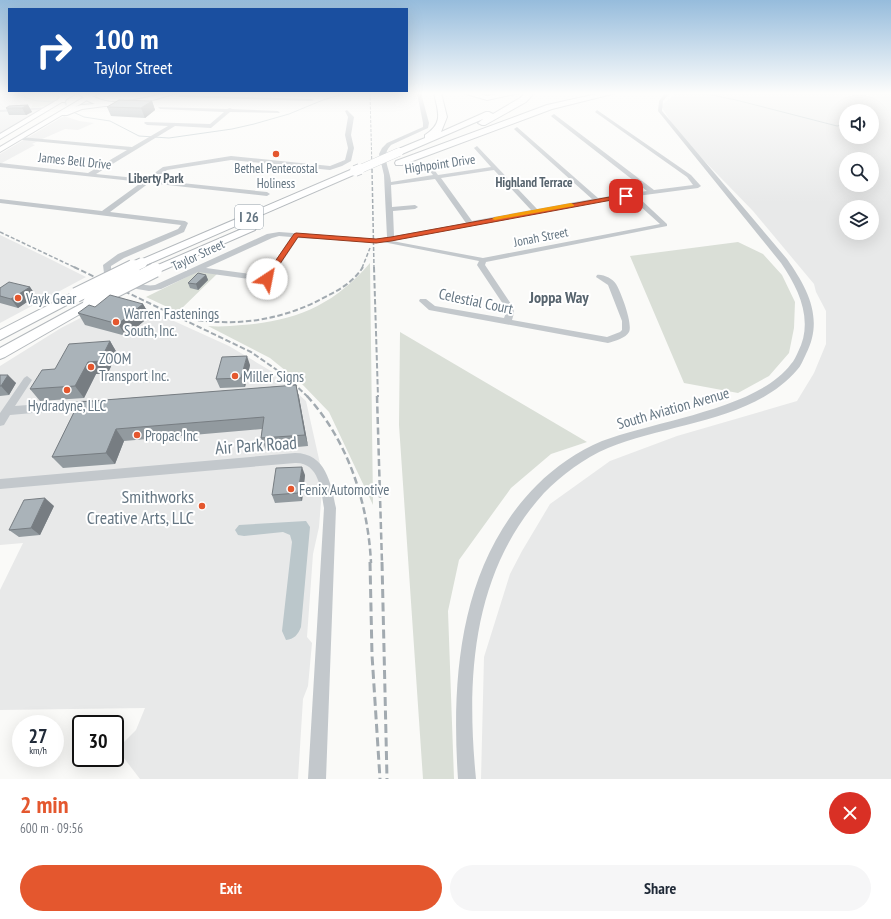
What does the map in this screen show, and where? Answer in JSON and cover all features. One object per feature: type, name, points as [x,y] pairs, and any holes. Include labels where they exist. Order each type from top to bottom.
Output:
[{"type":"highway","points":[[421,142],[438,129]]},
{"type":"highway","points":[[399,159],[411,147],[442,129]]},
{"type":"highway","points":[[411,147],[453,129]]},
{"type":"highway","points":[[399,159],[468,129]]},
{"type":"highway","points":[[357,174],[488,129]]},
{"type":"highway","name":"I 26","points":[[0,354],[90,303],[155,270],[348,183],[357,174]]},
{"type":"highway","name":"I 26","points":[[0,336],[76,295],[142,263],[357,174]]},
{"type":"highway","points":[[0,332],[36,316]]},
{"type":"main road","points":[[0,137],[13,129]]},
{"type":"main road","points":[[0,150],[37,129]]},
{"type":"main road","points":[[0,137],[15,132],[25,132],[22,138]]},
{"type":"street","points":[[89,175],[165,129]]},
{"type":"street","points":[[104,213],[165,168],[231,158],[330,168],[340,165],[348,161],[351,148],[348,136],[349,129]]},
{"type":"street","points":[[391,239],[387,175],[382,154],[384,148],[389,144],[422,129]]},
{"type":"street","points":[[571,129],[652,192]]},
{"type":"street","name":"Taylor Street","points":[[0,201],[185,223],[182,230],[114,260],[107,265],[108,271],[140,287],[149,289],[158,287],[270,236],[279,234],[376,241],[597,200],[698,186],[689,176],[623,129]]},
{"type":"street","name":"South Aviation Avenue","points":[[467,779],[463,737],[464,683],[467,657],[476,611],[486,578],[496,554],[507,533],[529,502],[550,481],[571,464],[603,445],[639,432],[724,410],[762,393],[780,381],[791,371],[803,353],[809,337],[810,313],[805,296],[798,282],[784,261],[675,129]]},
{"type":"street","points":[[517,130],[597,200]]},
{"type":"street","points":[[22,138],[133,149]]},
{"type":"street","points":[[477,148],[535,211]]},
{"type":"street","name":"James Bell Drive","points":[[0,165],[267,194]]},
{"type":"street","points":[[428,165],[470,223]]},
{"type":"street","name":"Highpoint Drive","points":[[387,184],[496,168]]},
{"type":"street","name":"Jonah Street","points":[[376,241],[483,260],[665,225],[631,195]]},
{"type":"street","points":[[389,210],[415,207]]},
{"type":"street","points":[[196,269],[267,282],[296,235]]},
{"type":"street","points":[[483,260],[481,265],[509,307],[510,313],[508,322]]},
{"type":"street","name":"Celestial Court","points":[[423,301],[432,308],[608,340],[619,336],[626,330],[626,322],[612,284],[600,277]]},
{"type":"street","points":[[0,422],[27,380]]},
{"type":"street","points":[[7,411],[103,403]]},
{"type":"street","name":"Air Park Road","points":[[0,484],[287,459],[305,459],[312,461],[323,477],[330,508],[317,779]]},
{"type":"shaded area","points":[[0,129],[9,129],[0,135]]},
{"type":"shaded area","points":[[42,129],[64,129],[32,144],[35,145],[0,164],[0,154]]},
{"type":"shaded area","points":[[676,129],[839,129],[839,144],[879,144],[879,129],[891,129],[891,779],[481,779],[484,657],[510,574],[550,504],[610,461],[677,436],[797,401],[814,373],[826,344],[826,311],[816,292],[814,284],[753,211],[687,143]]},
{"type":"shaded area","points":[[0,235],[48,258],[86,277],[0,323]]},
{"type":"shaded area","points":[[738,242],[763,254],[782,275],[795,302],[794,328],[789,353],[769,376],[738,393],[684,383],[630,256]]},
{"type":"shaded area","points":[[370,263],[373,505],[329,412],[302,384],[270,358],[208,326],[230,326],[262,323],[297,315],[328,300],[356,278]]},
{"type":"shaded area","points":[[201,270],[219,272],[178,312],[146,297]]},
{"type":"shaded area","points":[[121,297],[229,346],[276,374],[306,401],[323,477],[319,527],[313,554],[307,637],[312,643],[308,686],[303,699],[298,779],[140,779],[124,758],[124,742],[136,730],[145,708],[0,710],[0,590],[23,543],[0,545],[0,366],[61,328]]},
{"type":"shaded area","points":[[400,332],[587,442],[551,454],[511,488],[459,560],[448,611],[454,779],[423,779],[399,425]]},
{"type":"shaded area","points":[[306,521],[310,527],[301,627],[295,636],[286,640],[282,631],[292,542],[290,535],[283,532],[244,536],[238,535],[235,530],[239,525]]},
{"type":"building","points":[[198,273],[206,275],[196,284],[188,283]]},
{"type":"building","points":[[9,282],[30,287],[11,299],[0,296],[0,288]]},
{"type":"building","points":[[110,295],[143,304],[118,324],[78,313],[89,305],[95,307]]},
{"type":"building","points":[[110,341],[100,361],[88,362],[75,386],[30,389],[42,370],[55,369],[69,344]]},
{"type":"building","points":[[247,356],[241,378],[216,379],[222,357]]},
{"type":"building","points":[[0,375],[8,375],[1,386],[0,386]]},
{"type":"building","name":"Propac Inc","points":[[296,385],[305,435],[261,438],[264,417],[116,429],[106,453],[52,457],[79,402]]},
{"type":"building","points":[[302,467],[298,493],[272,495],[276,468]]},
{"type":"building","points":[[45,498],[31,528],[9,530],[24,500]]},
{"type":"waterway","points":[[126,129],[139,136],[169,138],[230,129]]},
{"type":"railway","points":[[371,129],[372,170]]},
{"type":"railway","points":[[372,169],[374,268]]},
{"type":"railway","points":[[0,232],[76,268]]},
{"type":"railway","points":[[362,268],[370,248]]},
{"type":"railway","points":[[74,267],[251,352],[287,377],[307,396]]},
{"type":"railway","points":[[190,319],[243,322],[260,320],[294,311],[311,304],[347,284],[363,267]]},
{"type":"railway","points":[[374,267],[378,397]]},
{"type":"railway","points":[[307,396],[334,432],[353,474],[366,518],[371,563]]},
{"type":"railway","points":[[377,396],[382,563]]},
{"type":"railway","points":[[370,562],[372,655],[380,779]]},
{"type":"railway","points":[[382,562],[387,779]]},
{"type":"slow traffic","points":[[495,219],[571,205]]},
{"type":"place","name":"Bethel Pentecostal Holiness","points":[[276,154]]},
{"type":"place","name":"Vayk Gear","points":[[18,298]]},
{"type":"place","name":"Warren Fastenings South, Inc.","points":[[116,322]]},
{"type":"place","name":"ZOOM Transport Inc.","points":[[91,367]]},
{"type":"place","name":"Miller Signs","points":[[235,376]]},
{"type":"place","name":"Hydradyne, LLC","points":[[67,390]]},
{"type":"place","name":"Propac Inc","points":[[137,435]]},
{"type":"place","name":"Fenix Automotive","points":[[291,489]]},
{"type":"place","name":"Smithworks Creative Arts, LLC","points":[[202,506]]},
{"type":"district","name":"Liberty Park","points":[[156,178]]},
{"type":"district","name":"Highland Terrace","points":[[534,182]]},
{"type":"district","name":"Joppa Way","points":[[559,297]]},
{"type":"route","points":[[267,279],[296,235],[376,241],[496,218],[626,196]]}]
